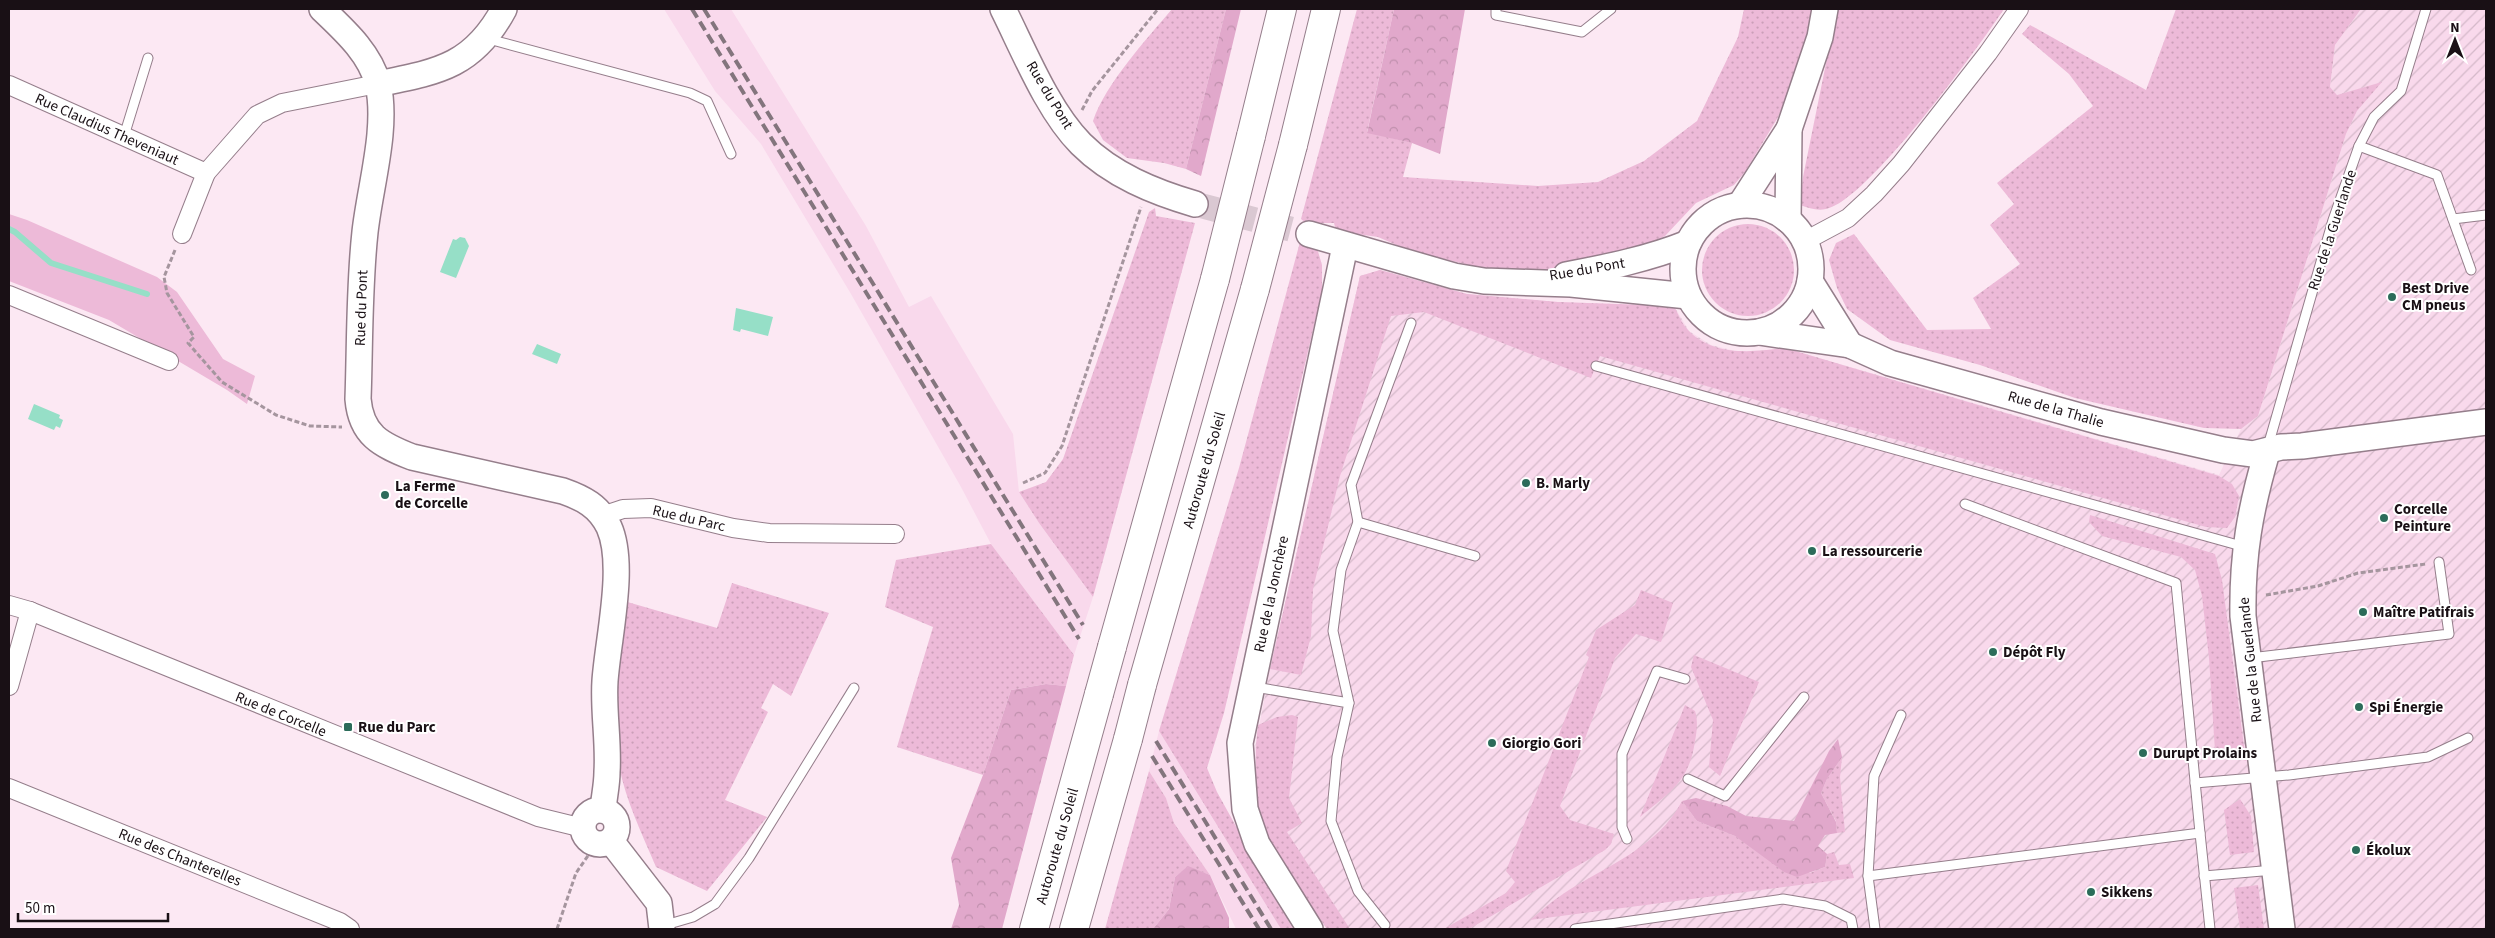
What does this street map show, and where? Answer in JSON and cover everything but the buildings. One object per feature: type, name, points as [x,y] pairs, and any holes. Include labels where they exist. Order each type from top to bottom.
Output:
[{"type":"highway","name":"Autoroute du Soleil","points":[[1034,929],[1214,279],[1282,9]]},
{"type":"highway","name":"Autoroute du Soleil","points":[[1074,929],[1255,289],[1326,9]]},
{"type":"street","name":"Rue du Pont","points":[[322,9],[359,47],[371,64],[378,84],[380,126],[363,256],[358,390],[359,414],[366,427],[377,440],[392,450],[412,457],[563,490],[586,499],[602,516]]},
{"type":"street","points":[[182,234],[206,173],[257,115],[282,103],[442,69],[462,59],[487,35],[504,9]]},
{"type":"street","name":"Rue du Pont","points":[[1003,9],[1053,106],[1081,144],[1111,168],[1147,188],[1195,204]]},
{"type":"street","points":[[1740,205],[1789,129],[1820,37],[1825,9]]},
{"type":"street","points":[[1805,241],[1848,218],[1874,194],[1901,164],[1988,53],[2019,9]]},
{"type":"street","name":"Rue Claudius Theveniaut","points":[[9,85],[206,173]]},
{"type":"street","points":[[1788,220],[1789,129]]},
{"type":"street","points":[[1740,205],[1764,207],[1788,220],[1805,241],[1811,261],[1810,281],[1804,300],[1792,315],[1782,323],[1759,332],[1746,334],[1720,328],[1701,314],[1688,296],[1682,276],[1682,263],[1688,243],[1696,228],[1716,212],[1740,205]]},
{"type":"street","name":"Rue du Pont","points":[[1309,234],[1345,246],[1454,276],[1484,282],[1572,284],[1688,296]]},
{"type":"street","name":"Rue du Pont","points":[[1484,282],[1565,276],[1619,265],[1659,254],[1688,243]]},
{"type":"street","name":"Rue de la Jonchère","points":[[1310,929],[1257,844],[1245,808],[1240,743],[1345,246]]},
{"type":"street","points":[[1810,281],[1850,345]]},
{"type":"street","points":[[9,296],[169,361]]},
{"type":"street","name":"Rue de la Thalie","points":[[1759,332],[1850,345],[1890,363],[2101,422],[2223,450],[2253,454],[2267,452]]},
{"type":"street","points":[[2267,452],[2281,447],[2302,446],[2486,422]]},
{"type":"street","name":"Rue de la Guerlande","points":[[2267,452],[2255,492],[2245,547],[2243,599],[2262,778],[2282,929]]},
{"type":"street","name":"Rue du Parc","points":[[602,516],[623,508],[651,508],[733,528],[769,533],[895,534]]},
{"type":"street","points":[[597,838],[617,834],[617,823],[612,814],[603,810],[608,771],[605,680],[616,560],[614,542],[602,516]]},
{"type":"street","name":"Rue de Corcelle","points":[[9,605],[30,611],[538,816],[597,838]]},
{"type":"street","points":[[9,686],[30,611]]},
{"type":"street","name":"Rue des Chanterelles","points":[[9,788],[340,922],[350,929]]},
{"type":"street","points":[[597,838],[659,903],[662,928]]},
{"type":"lane","points":[[1496,9],[1496,15],[1582,32],[1611,9]]},
{"type":"lane","name":"Rue de la Guerlande","points":[[2267,452],[2278,406],[2330,230],[2359,146],[2374,117],[2400,91],[2420,21],[2426,9]]},
{"type":"lane","points":[[487,35],[496,41],[690,93],[707,101],[731,154]]},
{"type":"lane","points":[[124,136],[148,58]]},
{"type":"lane","points":[[2359,146],[2437,175],[2471,270]]},
{"type":"lane","points":[[2453,219],[2486,215]]},
{"type":"lane","points":[[1385,925],[1358,891],[1331,821],[1337,757],[1349,703],[1333,631],[1341,570],[1358,522],[1351,484],[1411,323]]},
{"type":"lane","points":[[1596,366],[2245,547]]},
{"type":"lane","points":[[1965,504],[2176,584],[2210,929]]},
{"type":"lane","points":[[1358,522],[1475,556]]},
{"type":"lane","points":[[2248,659],[2449,634],[2439,562]]},
{"type":"lane","points":[[1628,840],[1622,827],[1622,754],[1658,671],[1685,679]]},
{"type":"lane","points":[[1252,687],[1349,703]]},
{"type":"lane","points":[[662,928],[692,917],[715,904],[749,858],[854,688]]},
{"type":"lane","points":[[1688,779],[1725,796],[1804,697]]},
{"type":"lane","points":[[1875,929],[1868,876],[1874,776],[1901,715]]},
{"type":"lane","points":[[2195,783],[2262,778],[2428,757],[2468,738]]},
{"type":"lane","points":[[1868,876],[2200,833]]},
{"type":"lane","points":[[2204,876],[2274,870]]},
{"type":"lane","points":[[1575,929],[1782,899],[1825,906],[1851,919],[1852,929]]},
{"type":"path","points":[[1073,133],[1092,91],[1158,9]]},
{"type":"path","points":[[1023,483],[1045,473],[1062,446],[1147,188]]},
{"type":"path","points":[[182,234],[164,278],[167,294],[194,337],[188,343],[222,382],[276,415],[310,426],[366,427]]},
{"type":"path","points":[[2243,599],[2318,586],[2358,573],[2439,562]]},
{"type":"path","points":[[558,929],[576,873],[597,838]]},
{"type":"shaded area","points":[[664,9],[731,9],[866,226],[909,307],[931,296],[1013,434],[1019,492],[1039,523],[1093,597],[1074,655],[991,544],[961,487],[851,294],[761,144],[715,91]]},
{"type":"shaded area","points":[[1172,9],[1226,9],[1186,169],[1164,163],[1127,158],[1103,140],[1093,121],[1107,92],[1117,77]]},
{"type":"shaded area","points":[[1357,9],[1394,9],[1367,132],[1412,143],[1403,177],[1538,186],[1598,182],[1644,161],[1697,121],[1738,37],[1744,9],[1818,9],[1797,77],[1777,119],[1745,172],[1734,185],[1696,203],[1665,236],[1649,244],[1558,271],[1516,273],[1469,265],[1408,250],[1378,237],[1336,231],[1334,223],[1306,223],[1301,219]]},
{"type":"shaded area","points":[[1837,9],[2004,9],[1921,121],[1867,180],[1844,200],[1823,210],[1800,205],[1803,177]]},
{"type":"shaded area","points":[[2176,9],[2361,9],[2335,45],[2330,87],[2337,95],[2382,82],[2357,111],[2346,134],[2258,416],[2241,429],[2204,428],[2075,398],[1980,365],[1890,340],[1847,309],[1837,288],[1829,260],[1836,243],[1854,234],[1927,330],[1991,329],[1973,298],[2020,264],[1990,225],[2014,204],[1997,183],[2093,106],[2069,74],[2022,34],[2030,25],[2146,90]]},
{"type":"shaded area","points":[[2361,9],[2486,9],[2486,929],[1327,929],[1271,842],[1255,748],[1270,669],[1360,276],[1380,270],[1467,294],[1558,302],[1674,306],[1689,331],[1711,345],[1743,353],[1785,348],[2219,475],[2241,429],[2258,416],[2346,134],[2357,111],[2381,83],[2337,95],[2330,87],[2335,45]]},
{"type":"shaded area","points":[[1155,208],[1156,216],[1195,223],[1093,597],[1039,523],[1019,492],[1046,482],[1063,459],[1149,212]]},
{"type":"shaded area","points":[[9,214],[27,220],[157,277],[177,292],[223,359],[255,376],[247,404],[227,390],[109,320],[9,281]]},
{"type":"shaded area","points":[[1748,224],[1765,228],[1780,238],[1790,253],[1794,270],[1790,287],[1780,302],[1765,312],[1748,316],[1731,312],[1716,302],[1706,287],[1702,270],[1706,253],[1716,238],[1731,228]]},
{"type":"shaded area","points":[[460,237],[465,238],[469,246],[456,278],[440,272],[453,239],[456,240]]},
{"type":"shaded area","points":[[1300,242],[1317,248],[1322,265],[1322,291],[1224,713],[1207,768],[1217,792],[1293,929],[1281,929],[1159,731],[1239,468]]},
{"type":"shaded area","points":[[1380,270],[1467,294],[1558,302],[1674,306],[1688,330],[1698,339],[1721,349],[1760,351],[1785,348],[2219,476],[2232,484],[2239,496],[2235,517],[2227,528],[2206,527],[1600,356],[1591,378],[1424,312],[1391,316],[1340,476],[1313,589],[1311,636],[1301,675],[1270,669],[1360,276]]},
{"type":"shaded area","points":[[736,308],[773,317],[768,336],[741,329],[740,332],[733,330]]},
{"type":"shaded area","points":[[537,344],[561,354],[557,364],[532,354]]},
{"type":"shaded area","points":[[34,404],[60,415],[59,418],[63,420],[60,428],[56,426],[54,430],[28,419]]},
{"type":"shaded area","points":[[2090,515],[2215,554],[2222,580],[2246,761],[2215,751],[2209,658],[2202,596],[2195,570],[2181,557],[2102,536],[2089,522]]},
{"type":"shaded area","points":[[991,544],[1074,655],[1066,686],[1046,684],[1011,690],[983,775],[897,747],[933,627],[885,607],[896,560]]},
{"type":"shaded area","points":[[732,583],[829,613],[791,696],[773,684],[761,708],[768,712],[725,800],[767,817],[707,891],[656,867],[630,805],[619,766],[615,728],[616,684],[624,601],[717,628]]},
{"type":"shaded area","points":[[1641,590],[1673,603],[1661,642],[1636,634],[1615,658],[1560,806],[1570,820],[1614,834],[1611,844],[1605,850],[1469,929],[1444,929],[1506,893],[1515,882],[1506,871],[1589,657],[1586,655],[1596,630],[1635,605]]},
{"type":"shaded area","points":[[1694,655],[1759,682],[1720,776],[1709,767],[1713,720],[1691,667]]},
{"type":"shaded area","points":[[1685,705],[1695,711],[1697,722],[1695,741],[1688,767],[1669,793],[1640,817]]},
{"type":"shaded area","points":[[1292,715],[1298,717],[1289,798],[1302,823],[1287,832],[1350,929],[1327,929],[1271,844],[1260,817],[1256,771],[1258,725],[1277,717]]},
{"type":"shaded area","points":[[1159,731],[1281,929],[1236,929],[1210,875],[1174,823],[1166,798],[1149,771]]},
{"type":"shaded area","points":[[1842,757],[1840,777],[1845,832],[1837,833],[1836,821],[1821,793],[1827,779]]},
{"type":"shaded area","points":[[1149,771],[1166,798],[1174,823],[1210,875],[1188,867],[1175,877],[1169,909],[1153,929],[1105,929]]},
{"type":"shaded area","points":[[2240,799],[2251,816],[2254,852],[2230,855],[2224,810]]},
{"type":"shaded area","points":[[1682,801],[1697,821],[1735,836],[1753,847],[1810,873],[1825,867],[1827,854],[1834,852],[1839,865],[1850,864],[1854,878],[1530,920],[1563,894],[1645,844],[1672,817]]},
{"type":"shaded area","points":[[2258,885],[2264,929],[2240,929],[2234,888]]},
{"type":"green space","points":[[1226,9],[1241,9],[1201,176],[1186,169]]},
{"type":"green space","points":[[1394,9],[1465,9],[1440,154],[1412,143],[1367,133]]},
{"type":"green space","points":[[1046,684],[1066,686],[1002,929],[951,929],[959,905],[951,858],[983,775],[1011,690]]},
{"type":"green space","points":[[1838,739],[1842,757],[1827,779],[1821,793],[1836,822],[1837,833],[1825,835],[1818,846],[1827,854],[1825,867],[1797,877],[1784,872],[1735,836],[1697,821],[1682,801],[1696,798],[1727,806],[1746,816],[1794,821],[1829,751]]},
{"type":"green space","points":[[1188,866],[1210,875],[1229,918],[1229,929],[1153,929],[1169,909],[1175,877]]},
{"type":"waterway","points":[[9,229],[51,263],[147,294]]},
{"type":"tunnel","points":[[1195,204],[1309,234]]},
{"type":"railway","points":[[692,9],[1079,639]]},
{"type":"railway","points":[[704,9],[1083,625]]},
{"type":"railway","points":[[1156,741],[1271,929]]},
{"type":"railway","points":[[1152,756],[1259,929]]},
{"type":"place","name":"Best Drive CM pneus","points":[[2392,297]]},
{"type":"place","name":"B. Marly","points":[[1526,483]]},
{"type":"place","name":"La Ferme de Corcelle","points":[[385,495]]},
{"type":"place","name":"Corcelle Peinture","points":[[2384,518]]},
{"type":"place","name":"La ressourcerie","points":[[1812,551]]},
{"type":"place","name":"Maître Patifrais","points":[[2363,612]]},
{"type":"place","name":"Dépôt Fly","points":[[1993,652]]},
{"type":"place","name":"Spi Énergie","points":[[2359,707]]},
{"type":"place","name":"Rue du Parc","points":[[348,727]]},
{"type":"place","name":"Giorgio Gori","points":[[1492,743]]},
{"type":"place","name":"Durupt Prolains","points":[[2143,753]]},
{"type":"place","name":"Ékolux","points":[[2356,850]]},
{"type":"place","name":"Sikkens","points":[[2091,892]]}]
